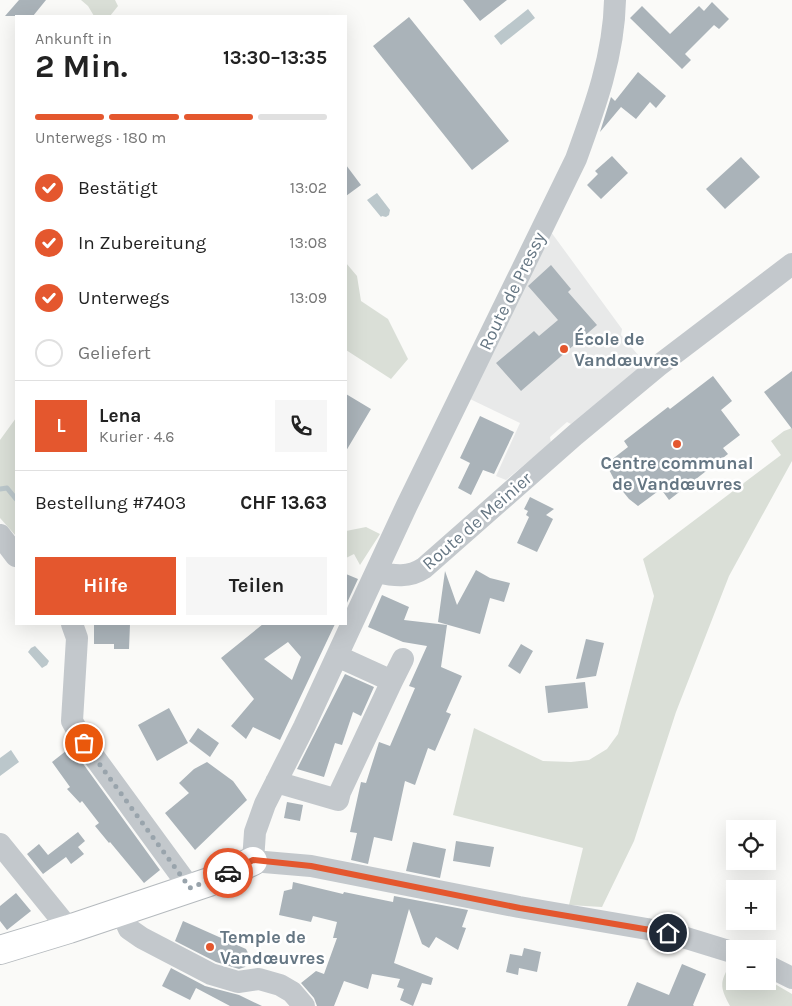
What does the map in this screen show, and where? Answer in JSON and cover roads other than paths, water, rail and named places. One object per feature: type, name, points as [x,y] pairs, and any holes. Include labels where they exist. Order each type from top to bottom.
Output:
[{"type":"main road","points":[[0,950],[210,882],[253,860]]},
{"type":"street","name":"Route de Pressy","points":[[377,572],[407,505],[576,159],[588,127],[608,60],[615,0]]},
{"type":"street","name":"Route de Meinier","points":[[377,572],[408,576],[424,568],[575,435],[658,366],[792,264]]},
{"type":"street","points":[[0,535],[15,555]]},
{"type":"street","points":[[377,572],[258,821],[253,860],[311,866],[520,908],[647,929],[683,937],[726,950]]},
{"type":"street","points":[[72,625],[77,638],[72,721],[84,743],[190,888]]},
{"type":"street","points":[[337,656],[392,681]]},
{"type":"street","points":[[276,782],[338,800],[403,659]]},
{"type":"street","points":[[0,844],[69,929]]},
{"type":"street","points":[[121,911],[128,929],[211,974],[238,982],[260,979],[280,985],[292,992],[304,1006]]},
{"type":"street","points":[[776,970],[792,978]]},
{"type":"waterway","points":[[0,489],[7,488],[15,498]]},
{"type":"place","name":"École de Vandœuvres","points":[[564,349]]},
{"type":"place","name":"Centre communal de Vandœuvres","points":[[677,444]]},
{"type":"place","name":"Temple de Vandœuvres","points":[[210,947]]}]
